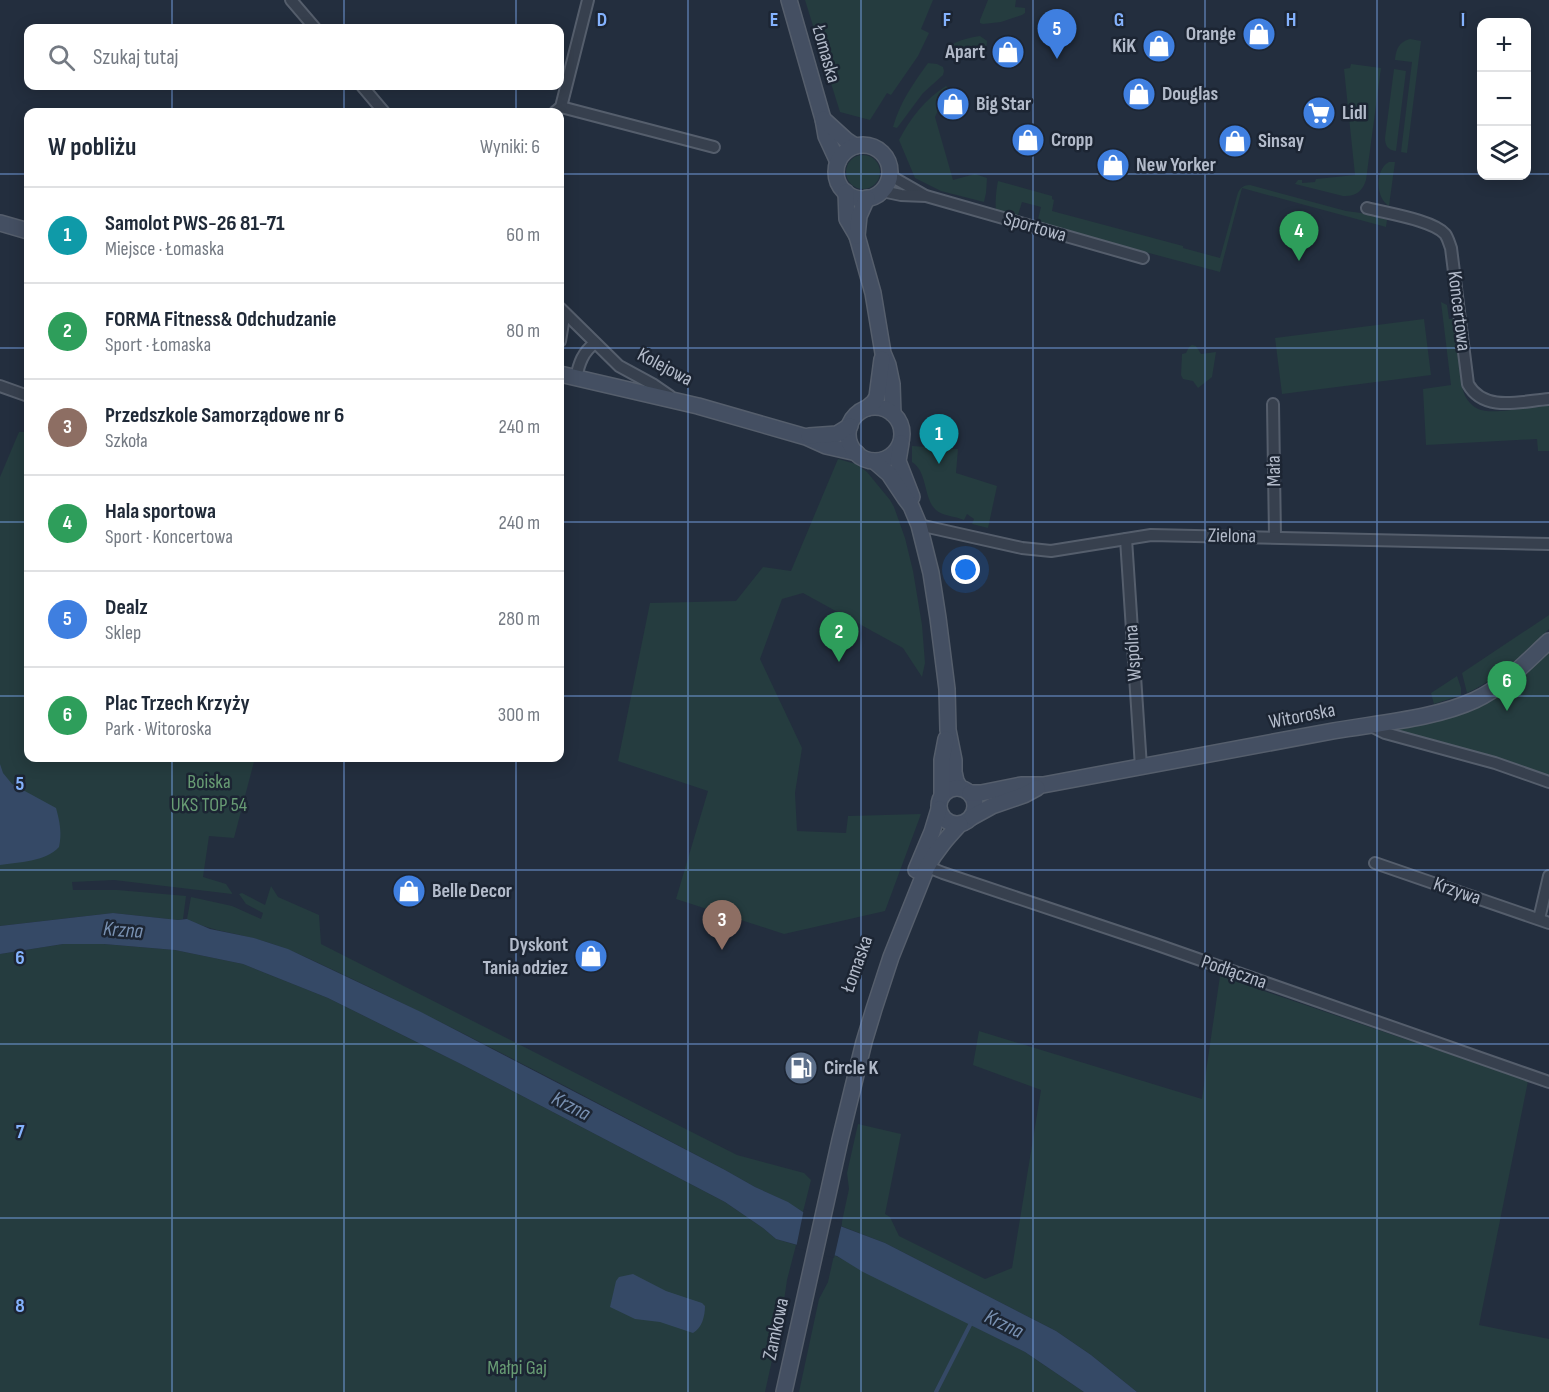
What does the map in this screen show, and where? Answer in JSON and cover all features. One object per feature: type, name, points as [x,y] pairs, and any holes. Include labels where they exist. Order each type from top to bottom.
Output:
[{"type":"street","points":[[291,0],[312,24]]},
{"type":"street","points":[[564,88],[588,0]]},
{"type":"street","name":"Łomaska","points":[[789,0],[826,136],[838,162]]},
{"type":"street","points":[[365,90],[381,108]]},
{"type":"street","points":[[559,108],[563,90]]},
{"type":"street","points":[[564,111],[714,147]]},
{"type":"street","points":[[823,119],[855,146]]},
{"type":"street","points":[[866,145],[874,148],[882,153],[888,163],[890,175],[888,182],[882,191],[872,197],[856,198],[846,192],[838,182],[836,168],[838,162],[845,152],[855,146],[866,145]]},
{"type":"street","name":"Sportowa","points":[[890,175],[926,196]]},
{"type":"street","name":"Sportowa","points":[[882,191],[901,195],[926,196],[1143,258]]},
{"type":"street","name":"Łomaska","points":[[846,192],[847,219],[857,236],[873,292],[883,353],[892,384],[894,414],[902,427],[898,460],[912,497],[911,506]]},
{"type":"street","name":"Łomaska","points":[[857,236],[859,216],[867,198]]},
{"type":"street","name":"Koncertowa","points":[[1367,208],[1429,224],[1445,234],[1451,248],[1468,384],[1471,389],[1482,399],[1500,403],[1549,399]]},
{"type":"street","points":[[0,223],[24,230]]},
{"type":"street","name":"Kolejowa","points":[[564,313],[620,366],[675,400],[806,437],[826,446],[857,453]]},
{"type":"street","points":[[576,378],[587,349],[595,343]]},
{"type":"street","name":"Łomaska","points":[[850,426],[853,418],[877,397],[883,353]]},
{"type":"street","points":[[564,375],[675,400]]},
{"type":"street","points":[[0,386],[24,395]]},
{"type":"street","name":"Mała","points":[[1273,404],[1275,537]]},
{"type":"street","points":[[867,408],[881,408],[894,414]]},
{"type":"street","points":[[850,426],[849,441],[857,453]]},
{"type":"street","name":"Kolejowa","points":[[806,437],[837,434],[850,426]]},
{"type":"street","points":[[874,461],[891,456],[901,443]]},
{"type":"street","name":"Łomaska","points":[[857,453],[874,461],[889,474],[911,506],[919,525],[931,573],[938,618],[954,772],[956,781],[965,791]]},
{"type":"street","name":"Zielona","points":[[919,525],[1038,550],[1151,535],[1549,544]]},
{"type":"street","name":"Wspólna","points":[[1126,539],[1140,767]]},
{"type":"street","name":"Witoroska","points":[[941,803],[952,789],[981,793],[1021,785],[1043,785],[1446,711],[1478,699],[1500,685],[1549,641]]},
{"type":"street","points":[[1369,725],[1385,734],[1495,763],[1549,782]]},
{"type":"street","name":"Łomaska","points":[[810,1276],[840,1140],[874,1009],[923,865],[941,803],[942,760],[948,730]]},
{"type":"street","name":"Witoroska","points":[[923,865],[966,820],[992,806],[1024,795],[1043,785]]},
{"type":"street","points":[[941,803],[943,817],[946,821],[956,824],[966,820],[975,807],[974,800],[965,791]]},
{"type":"street","name":"Krzywa","points":[[1375,863],[1544,921],[1549,876]]},
{"type":"street","name":"Podłączna","points":[[923,865],[1549,1082]]},
{"type":"street","name":"Zamkowa","points":[[784,1392],[810,1276]]},
{"type":"green space","points":[[805,0],[933,0],[921,29],[929,33],[918,56],[891,95],[887,93],[870,120],[840,112]]},
{"type":"green space","points":[[988,0],[1016,0],[1015,7],[1025,8],[1025,13],[1001,22],[980,23]]},
{"type":"green space","points":[[980,36],[987,41],[982,52],[956,55],[955,59],[945,54],[945,49],[953,44]]},
{"type":"green space","points":[[1410,39],[1421,41],[1407,153],[1401,152],[1412,62],[1395,60],[1399,46]]},
{"type":"green space","points":[[928,63],[943,67],[943,75],[923,93],[897,128],[893,127],[903,101]]},
{"type":"green space","points":[[1351,64],[1381,68],[1365,184],[1358,192],[1343,196],[1295,184],[1298,180],[1302,180],[1302,183],[1315,182],[1316,179],[1355,175],[1344,69],[1350,68]]},
{"type":"green space","points":[[1394,69],[1406,71],[1396,151],[1387,147],[1385,138]]},
{"type":"green space","points":[[946,86],[948,88],[935,117],[953,180],[975,174],[987,178],[984,202],[941,191],[915,178],[899,140],[919,110]]},
{"type":"green space","points":[[863,155],[875,160],[880,172],[875,184],[863,189],[851,184],[846,172],[851,160]]},
{"type":"green space","points":[[1389,162],[1395,162],[1389,206],[1381,197],[1378,184],[1381,171]]},
{"type":"green space","points":[[998,181],[1052,196],[1054,200],[1052,211],[1220,258],[1238,194],[1241,188],[1247,185],[1387,220],[1386,227],[1242,188],[1220,272],[1037,223],[1041,207],[1022,202],[1017,218],[996,212]]},
{"type":"green space","points":[[1441,302],[1447,305],[1449,319],[1453,319],[1463,390],[1467,399],[1478,409],[1487,411],[1549,405],[1549,451],[1538,451],[1537,439],[1426,445],[1423,389],[1451,385]]},
{"type":"green space","points":[[1424,319],[1431,375],[1282,394],[1275,338]]},
{"type":"green space","points":[[1192,345],[1196,346],[1201,354],[1216,352],[1212,377],[1198,388],[1193,381],[1183,379],[1181,375],[1182,354],[1186,353]]},
{"type":"green space","name":"Boiska UKS TOP 54","points":[[19,432],[24,432],[24,762],[254,762],[234,838],[209,836],[203,877],[226,884],[232,894],[114,880],[72,882],[73,890],[117,890],[186,896],[183,919],[113,913],[0,926],[0,477]]},
{"type":"green space","points":[[912,446],[958,449],[956,473],[997,486],[988,528],[972,524],[974,519],[967,514],[964,520],[936,510],[929,499],[921,472],[912,462]]},
{"type":"green space","points":[[838,459],[856,464],[867,472],[894,507],[913,571],[922,625],[925,663],[922,677],[903,648],[803,593],[782,599],[760,659],[802,748],[795,793],[797,831],[846,833],[848,816],[921,814],[885,911],[784,934],[676,899],[708,791],[618,761],[650,603],[736,601],[763,567],[791,571]]},
{"type":"green space","points":[[1549,615],[1549,629],[1500,672],[1467,693],[1462,673]]},
{"type":"green space","points":[[1549,652],[1549,776],[1494,757],[1398,730],[1510,686]]},
{"type":"green space","points":[[1457,676],[1461,695],[1434,704],[1431,693]]},
{"type":"green space","points":[[271,886],[278,897],[319,915],[321,944],[737,1155],[804,1173],[811,1180],[803,1212],[520,1062],[364,985],[283,948],[187,919],[191,897],[232,906],[261,919],[263,913],[246,904],[239,894],[242,893],[265,905]]},
{"type":"green space","name":"Małpi Gaj","points":[[63,944],[104,944],[175,950],[243,964],[328,998],[461,1064],[725,1202],[776,1239],[796,1245],[765,1392],[0,1392],[0,954]]},
{"type":"green space","points":[[1220,976],[1528,1081],[1479,1325],[1549,1339],[1549,1392],[1137,1392],[1091,1355],[1056,1331],[885,1243],[841,1226],[849,1189],[847,1173],[858,1124],[901,1134],[885,1214],[890,1217],[899,1236],[985,1279],[1012,1268],[1041,1090],[973,1065],[979,1031],[1202,1099]]},
{"type":"green space","points":[[834,1255],[1025,1352],[1084,1392],[799,1392],[819,1299],[828,1282]]},
{"type":"water","points":[[0,764],[3,773],[12,784],[56,808],[60,828],[59,847],[47,856],[0,865]]},
{"type":"water","name":"Krzna","points":[[113,913],[187,919],[210,929],[254,938],[288,949],[421,1012],[755,1187],[788,1202],[803,1212],[885,1243],[1056,1331],[1091,1355],[1137,1392],[1084,1392],[1025,1352],[863,1272],[837,1256],[776,1239],[725,1202],[461,1064],[328,998],[243,964],[175,950],[104,944],[63,944],[0,954],[0,926]]},
{"type":"water","points":[[633,1274],[666,1291],[702,1303],[705,1306],[699,1328],[693,1333],[660,1322],[635,1319],[610,1307],[616,1281],[619,1277]]},
{"type":"pier","points":[[804,1209],[842,1223],[834,1258],[796,1248]]},
{"type":"waterway","points":[[936,1392],[971,1323]]},
{"type":"place","name":"Orange","points":[[1259,34]]},
{"type":"place","name":"KiK","points":[[1159,46]]},
{"type":"place","name":"Apart","points":[[1008,52]]},
{"type":"place","name":"Dealz","points":[[1057,59]]},
{"type":"place","name":"Douglas","points":[[1139,94]]},
{"type":"place","name":"Big Star","points":[[953,104]]},
{"type":"place","name":"Lidl","points":[[1319,113]]},
{"type":"place","name":"Cropp","points":[[1028,140]]},
{"type":"place","name":"Sinsay","points":[[1235,141]]},
{"type":"place","name":"New Yorker","points":[[1113,165]]},
{"type":"place","name":"Hala sportowa","points":[[1299,261]]},
{"type":"place","name":"Samolot PWS-26 81-71","points":[[939,464]]},
{"type":"place","name":"FORMA Fitness& Odchudzanie","points":[[839,662]]},
{"type":"place","name":"Plac Trzech Krzyży","points":[[1507,711]]},
{"type":"place","name":"Belle Decor","points":[[409,891]]},
{"type":"place","name":"Przedszkole Samorządowe nr 6","points":[[722,950]]},
{"type":"place","name":"Dyskont Tania odziez","points":[[591,956]]},
{"type":"place","name":"Circle K","points":[[801,1068]]}]
